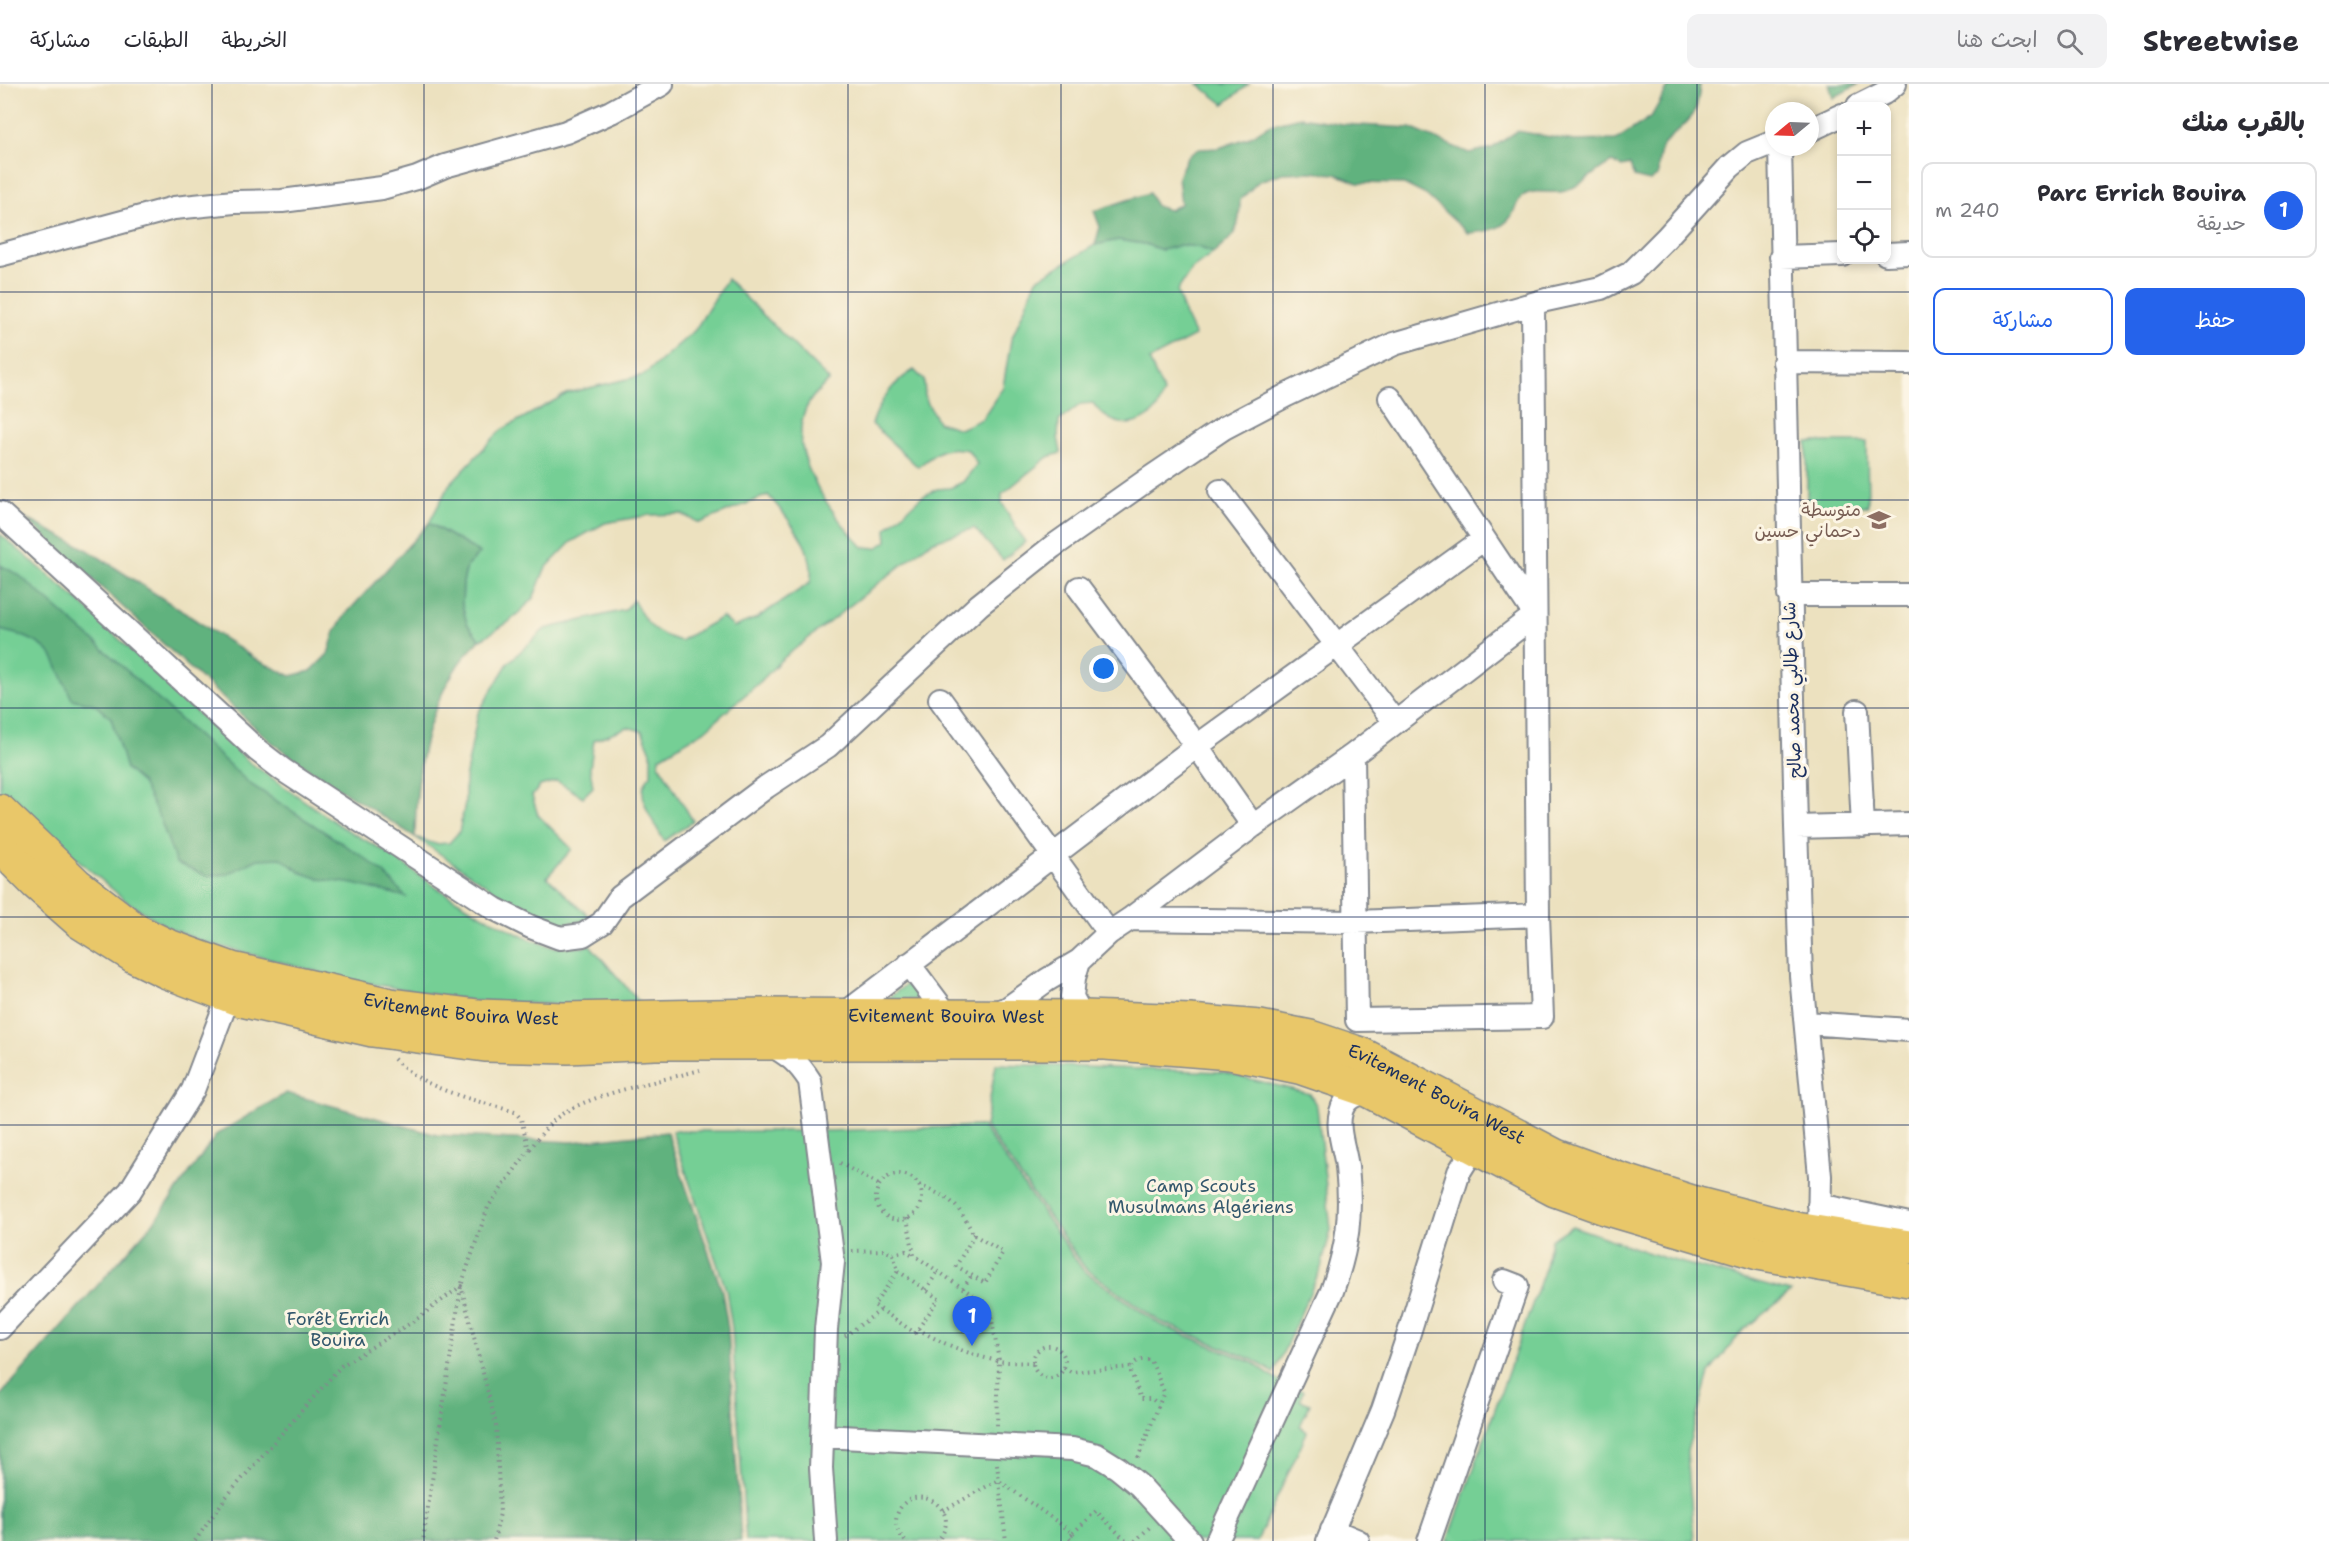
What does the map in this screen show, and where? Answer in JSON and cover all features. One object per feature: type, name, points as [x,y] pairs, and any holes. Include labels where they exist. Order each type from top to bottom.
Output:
[{"type":"highway","name":"Evitement Bouira West","points":[[0,811],[76,884],[137,931],[168,946],[232,969],[391,1005],[478,1016],[563,1019],[843,1015],[1086,1017],[1190,1021],[1260,1027],[1310,1037],[1361,1054],[1482,1135],[1555,1190],[1657,1225],[1758,1253],[1909,1280]]},
{"type":"highway","name":"Evitement Bouira West","points":[[0,847],[80,922],[108,941],[167,972],[229,995],[372,1030],[485,1045],[568,1047],[655,1043],[1105,1043],[1230,1053],[1299,1067],[1330,1076],[1482,1135],[1556,1155],[1619,1179],[1744,1216],[1819,1219],[1909,1247]]},
{"type":"street","points":[[0,255],[174,208],[234,202],[282,201],[382,188],[417,178],[445,166],[566,132],[611,112],[662,84]]},
{"type":"street","points":[[1866,102],[1884,93],[1895,84]]},
{"type":"street","points":[[1819,126],[1837,117]]},
{"type":"street","points":[[0,513],[257,750],[283,770],[495,909],[560,938],[583,935],[602,923],[620,897],[766,788],[828,746],[979,605],[1052,547],[1195,447],[1224,428],[1287,395],[1394,344],[1533,304],[1601,288],[1631,273],[1730,167],[1747,153],[1765,146]]},
{"type":"street","name":"شارع طالبي محمد صالح","points":[[1780,156],[1789,596],[1801,976],[1820,1176],[1819,1219]]},
{"type":"street","points":[[1781,256],[1837,255]]},
{"type":"street","points":[[1353,755],[1358,1020],[1542,1017],[1538,915],[1533,304]]},
{"type":"street","points":[[1784,362],[1909,363]]},
{"type":"street","points":[[1390,398],[1535,615]]},
{"type":"street","points":[[1220,491],[1395,722]]},
{"type":"street","points":[[843,1015],[1197,746],[1484,539]]},
{"type":"street","points":[[1079,588],[1197,746],[1253,826]]},
{"type":"street","points":[[1789,596],[1909,595]]},
{"type":"street","points":[[983,1017],[1008,1008],[1047,980],[1080,961],[1109,933],[1353,755],[1535,615]]},
{"type":"street","points":[[940,699],[1109,933]]},
{"type":"street","points":[[1857,711],[1863,826]]},
{"type":"street","points":[[1796,827],[1909,824]]},
{"type":"street","points":[[1130,919],[1355,922],[1538,915]]},
{"type":"street","points":[[1080,961],[1074,978],[1072,997],[1086,1017]]},
{"type":"street","points":[[909,964],[948,1016]]},
{"type":"street","points":[[0,1328],[130,1191],[194,1090],[229,995]]},
{"type":"street","points":[[1806,1023],[1909,1030]]},
{"type":"street","points":[[768,1044],[800,1065],[810,1081],[832,1251],[825,1351],[821,1468],[826,1541]]},
{"type":"street","points":[[1217,1541],[1332,1291],[1343,1261],[1349,1229],[1347,1167],[1340,1113],[1346,1101],[1356,1094],[1369,1091]]},
{"type":"street","points":[[1358,1541],[1330,1535],[1387,1400],[1458,1172],[1482,1135]]},
{"type":"street","points":[[1819,1219],[1909,1224]]},
{"type":"street","points":[[1429,1541],[1517,1286],[1504,1281]]},
{"type":"street","points":[[822,1436],[1072,1449],[1097,1455],[1130,1479],[1190,1541]]},
{"type":"path","points":[[372,1030],[397,1062],[422,1078],[453,1094],[514,1113],[521,1119],[530,1150]]},
{"type":"path","points":[[423,1541],[461,1286],[488,1207],[554,1120],[583,1103],[633,1087],[704,1069]]},
{"type":"path","points":[[820,1152],[879,1185]]},
{"type":"path","points":[[900,1173],[914,1179],[919,1185],[922,1193],[919,1208],[907,1218],[891,1218],[880,1209],[876,1196],[879,1185],[886,1177],[900,1173]]},
{"type":"path","points":[[919,1185],[952,1200],[963,1213],[974,1235],[1004,1252],[985,1283],[956,1266],[974,1235]]},
{"type":"path","points":[[907,1218],[914,1255]]},
{"type":"path","points":[[832,1251],[883,1250],[892,1254],[906,1251],[983,1302],[991,1314],[999,1361],[996,1444],[1006,1541]]},
{"type":"path","points":[[892,1254],[898,1271],[939,1299],[915,1333],[874,1305],[898,1271]]},
{"type":"path","points":[[926,1290],[938,1271]]},
{"type":"path","points":[[963,1288],[972,1275]]},
{"type":"path","points":[[195,1541],[226,1497],[342,1366],[414,1321],[461,1286]]},
{"type":"path","points":[[461,1286],[496,1424],[500,1513],[494,1541]]},
{"type":"path","points":[[825,1351],[881,1310]]},
{"type":"path","points":[[918,1329],[976,1354],[999,1361],[1033,1363]]},
{"type":"path","points":[[1044,1346],[1054,1346],[1065,1357],[1064,1368],[1056,1376],[1046,1378],[1037,1373],[1033,1358],[1044,1346]]},
{"type":"path","points":[[1064,1368],[1071,1372],[1131,1367],[1142,1359],[1151,1360],[1164,1392],[1130,1479]]},
{"type":"path","points":[[1131,1367],[1141,1399],[1152,1399],[1158,1404]]},
{"type":"path","points":[[943,1511],[998,1480]]},
{"type":"path","points":[[998,1480],[1073,1533]]},
{"type":"path","points":[[905,1541],[896,1526],[898,1511],[909,1500],[925,1498],[933,1500],[943,1511],[945,1527],[936,1541]]},
{"type":"path","points":[[1072,1541],[1069,1538],[1096,1511],[1126,1541]]},
{"type":"green space","points":[[1198,84],[1249,84],[1224,104]]},
{"type":"green space","points":[[1670,84],[1700,84],[1694,113],[1685,125],[1663,145],[1660,152],[1658,175],[1650,181],[1634,177],[1630,165],[1622,167],[1612,162],[1565,191],[1534,192],[1524,195],[1506,222],[1490,230],[1468,233],[1426,195],[1404,184],[1358,183],[1336,174],[1309,172],[1283,173],[1259,181],[1240,200],[1238,225],[1232,236],[1214,253],[1198,247],[1180,245],[1162,250],[1145,244],[1118,240],[1095,245],[1100,227],[1094,211],[1149,193],[1156,206],[1169,210],[1181,204],[1178,177],[1187,157],[1198,149],[1219,148],[1247,138],[1271,124],[1301,117],[1342,124],[1410,128],[1469,153],[1492,148],[1517,131],[1574,141],[1616,140],[1651,117]]},
{"type":"green space","points":[[1829,84],[1859,84],[1833,98]]},
{"type":"green space","points":[[1118,240],[1145,244],[1162,250],[1180,245],[1198,247],[1214,253],[1192,269],[1177,291],[1195,336],[1149,360],[1164,393],[1156,409],[1139,422],[1122,423],[1106,416],[1093,403],[1081,404],[1059,421],[1058,437],[1061,453],[1048,457],[1002,494],[1002,503],[1025,542],[1003,560],[974,528],[931,542],[781,660],[761,681],[704,731],[660,757],[659,764],[693,821],[664,841],[650,817],[644,799],[645,782],[651,775],[651,752],[642,731],[627,727],[594,740],[590,768],[593,787],[583,797],[557,781],[540,786],[532,796],[538,815],[572,849],[547,877],[589,916],[585,921],[559,924],[540,917],[504,897],[415,837],[435,844],[449,843],[459,832],[465,804],[465,779],[478,713],[508,663],[545,629],[625,610],[633,600],[651,626],[680,641],[722,617],[734,627],[757,618],[810,583],[811,571],[805,547],[792,524],[768,495],[700,523],[681,514],[650,515],[605,523],[571,542],[545,569],[533,599],[509,622],[480,640],[467,624],[462,605],[463,582],[467,566],[480,553],[429,523],[449,485],[501,430],[568,393],[644,375],[695,330],[727,279],[829,380],[814,395],[802,419],[801,439],[805,459],[824,499],[837,517],[863,547],[877,548],[887,541],[886,529],[921,497],[937,489],[950,488],[963,482],[977,464],[968,450],[952,448],[941,451],[918,467],[872,424],[888,393],[914,370],[924,380],[925,398],[938,422],[960,429],[982,419],[1003,387],[1011,340],[1037,279],[1095,245]]},
{"type":"green space","points":[[1807,442],[1867,442],[1868,506],[1807,506]]},
{"type":"green space","points":[[25,518],[88,550],[257,660],[291,676],[311,671],[328,654],[335,631],[346,614],[429,523],[480,553],[467,566],[463,582],[462,605],[467,624],[480,640],[458,665],[446,685],[429,727],[417,792],[415,837],[302,765],[269,740]]},
{"type":"green space","points":[[0,534],[81,603],[249,762],[342,827],[388,853],[437,888],[482,915],[522,936],[552,947],[584,947],[589,944],[641,1004],[584,1006],[473,1001],[349,980],[204,942],[167,927],[126,901],[13,804],[0,790]]},
{"type":"green space","points":[[0,565],[19,575],[250,784],[362,856],[384,873],[406,897],[354,884],[320,879],[300,872],[281,858],[258,859],[227,874],[207,876],[176,863],[161,821],[142,783],[126,769],[111,718],[94,704],[72,699],[55,661],[45,648],[27,638],[0,630]]},
{"type":"green space","points":[[907,984],[921,1000],[887,1000],[888,998]]},
{"type":"green space","name":"Camp Scouts Musulmans Algériens","points":[[996,1064],[1223,1072],[1310,1094],[1317,1107],[1331,1230],[1321,1268],[1274,1373],[1253,1360],[1159,1321],[1085,1268],[985,1126]]},
{"type":"green space","name":"Forêt Errich Bouira","points":[[286,1093],[437,1135],[571,1142],[667,1132],[722,1291],[728,1329],[741,1541],[0,1541],[0,1396],[157,1218],[217,1134]]},
{"type":"green space","points":[[982,1126],[1083,1270],[1159,1324],[1253,1363],[1275,1379],[1303,1391],[1300,1400],[1310,1404],[1300,1426],[1307,1432],[1257,1541],[746,1541],[732,1328],[726,1290],[672,1131],[826,1131]]},
{"type":"green space","points":[[1572,1226],[1661,1257],[1791,1292],[1743,1330],[1709,1373],[1687,1451],[1694,1541],[1448,1541],[1543,1274],[1551,1240]]},
{"type":"place","name":"متوسطة دحماني حسين","points":[[1879,520]]},
{"type":"place","name":"Parc Errich Bouira","points":[[972,1346]]}]
